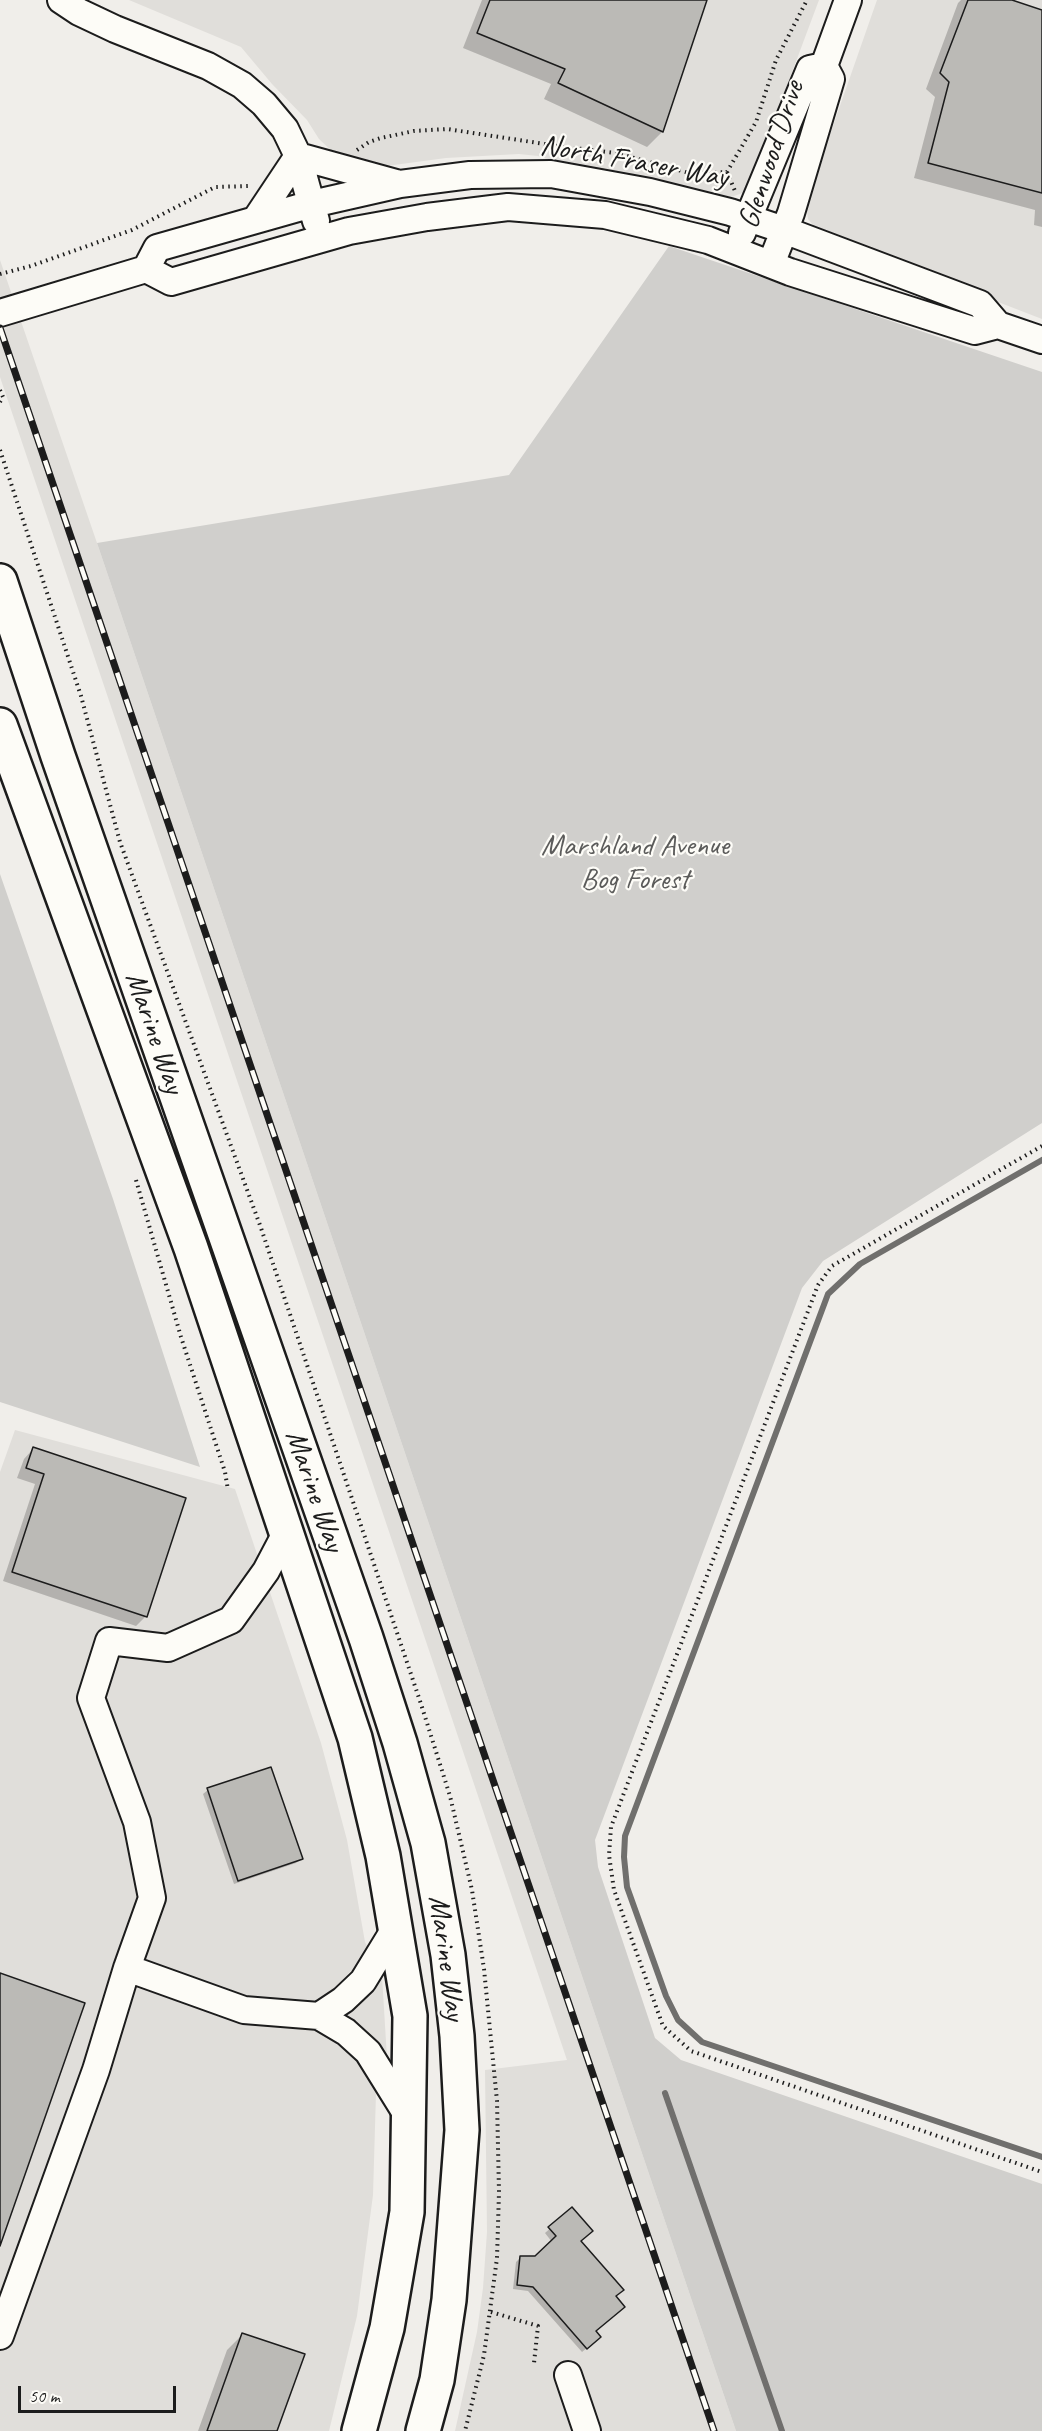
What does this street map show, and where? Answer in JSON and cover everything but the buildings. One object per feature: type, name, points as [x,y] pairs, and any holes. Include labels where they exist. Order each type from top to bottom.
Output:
[{"type":"main road","name":"Marine Way","points":[[0,581],[66,778],[366,1638],[400,1743],[428,1843],[448,1955],[457,2036],[462,2130],[449,2300],[437,2380],[423,2431]]},
{"type":"main road","name":"Marine Way","points":[[0,725],[190,1248],[355,1738],[381,1845],[410,2016],[407,2212],[387,2328],[359,2431]]},
{"type":"street","points":[[61,0],[79,12],[208,66],[242,86],[264,104],[285,129],[298,156],[321,239]]},
{"type":"street","name":"Glenwood Drive","points":[[771,264],[784,230],[831,79],[824,66],[848,0]]},
{"type":"street","name":"Glenwood Drive","points":[[735,251],[743,207],[810,69],[824,66]]},
{"type":"street","points":[[298,156],[400,184]]},
{"type":"street","points":[[256,219],[298,156]]},
{"type":"street","name":"North Fraser Way","points":[[998,324],[975,331],[771,264],[708,240],[605,215],[508,207],[426,217],[349,231],[171,282],[146,269],[157,248],[312,204],[400,184],[470,175],[551,174],[743,207],[784,230],[980,304],[998,324],[1042,340]]},
{"type":"street","points":[[0,313],[146,269]]},
{"type":"street","points":[[0,2336],[96,2070],[127,1968],[152,1898],[137,1822],[91,1698],[109,1641],[168,1648],[231,1620],[266,1571],[286,1533]]},
{"type":"street","points":[[319,2016],[343,2000],[363,1981],[396,1927]]},
{"type":"street","points":[[127,1968],[244,2010],[319,2016],[346,2032],[368,2052],[409,2118]]},
{"type":"street","points":[[568,2375],[587,2431]]},
{"type":"path","points":[[728,172],[756,123],[776,60],[807,0]]},
{"type":"path","points":[[352,155],[364,145],[381,138],[414,131],[447,129],[616,153],[689,173],[728,172]]},
{"type":"path","points":[[728,172],[743,207]]},
{"type":"path","points":[[0,274],[31,266],[132,230],[215,187],[228,185],[258,187]]},
{"type":"path","points":[[0,390],[3,397],[0,402]]},
{"type":"path","points":[[1042,1146],[832,1266],[818,1285],[611,1827],[609,1855],[614,1890],[663,2026],[691,2051],[1042,2172]]},
{"type":"path","points":[[132,1170],[181,1337],[225,1472],[228,1490]]},
{"type":"path","points":[[491,2312],[538,2326],[534,2363]]},
{"type":"shaded area","points":[[129,0],[819,0],[752,179],[743,193],[731,197],[627,174],[579,169],[538,156],[519,154],[446,158],[379,167],[336,155],[319,139],[307,120],[272,84],[241,47]]},
{"type":"shaded area","points":[[877,0],[1042,0],[1042,319],[825,235],[818,231],[808,219],[806,203]]},
{"type":"shaded area","points":[[0,260],[736,2431],[455,2431],[477,2332],[483,2288],[487,2232],[485,2070],[567,2060],[0,377]]},
{"type":"shaded area","points":[[15,1430],[235,1489],[321,1743],[347,1840],[365,1942],[382,1976],[387,2058],[376,2093],[373,2195],[357,2316],[329,2431],[0,2431],[0,1472]]},
{"type":"green space","name":"Marshland Avenue Bog Forest","points":[[669,246],[1042,372],[1042,1123],[823,1261],[802,1288],[595,1840],[598,1867],[655,2038],[681,2060],[1042,2184],[1042,2431],[736,2431],[97,543],[509,475]]},
{"type":"green space","points":[[0,874],[113,1199],[200,1467],[0,1402]]},
{"type":"waterway","points":[[1042,1160],[860,1264],[828,1294],[625,1836],[624,1857],[627,1887],[666,1996],[678,2020],[702,2042],[1042,2157]]},
{"type":"waterway","points":[[665,2093],[782,2431]]},
{"type":"railway","points":[[0,328],[714,2431]]}]
